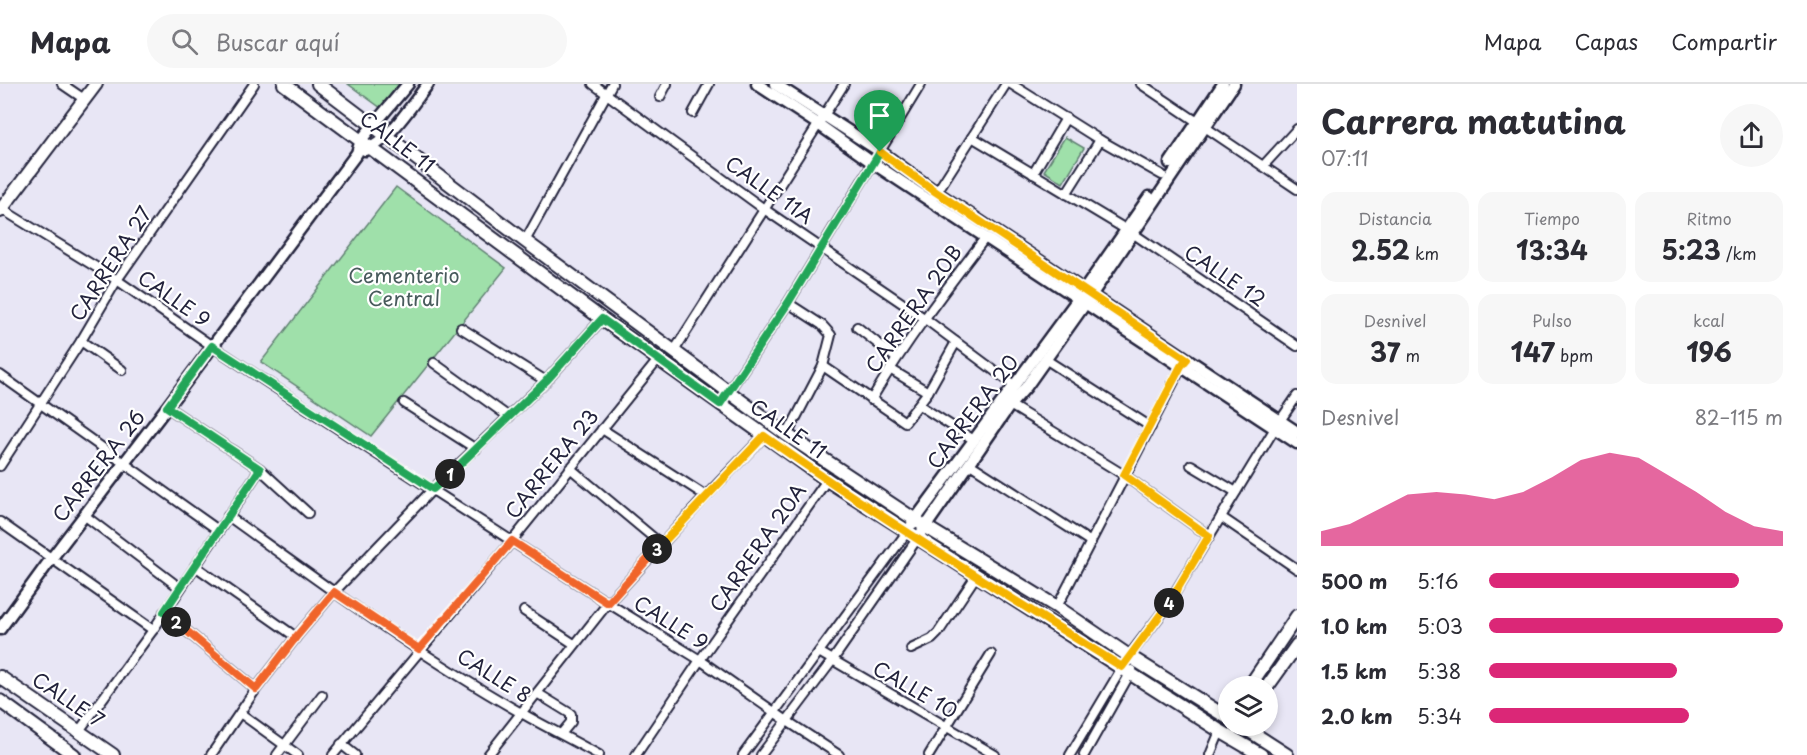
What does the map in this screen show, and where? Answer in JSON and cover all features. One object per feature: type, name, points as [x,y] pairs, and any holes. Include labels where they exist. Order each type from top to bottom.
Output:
[{"type":"main road","points":[[0,209],[96,84]]},
{"type":"main road","name":"CALLE 11","points":[[284,84],[658,360],[827,480],[976,576],[1129,664],[1218,712]]},
{"type":"main road","name":"CALLE 11","points":[[318,84],[787,435],[926,527],[1057,608],[1218,730]]},
{"type":"main road","points":[[1256,676],[1297,616]]},
{"type":"main road","points":[[1275,676],[1297,645]]},
{"type":"main road","name":"CALLE 7","points":[[0,677],[113,755]]},
{"type":"main road","name":"CALLE 7","points":[[0,700],[61,751],[74,755]]},
{"type":"main road","name":"CALLE 11","points":[[1229,736],[1261,755]]},
{"type":"main road","points":[[1257,736],[1287,755]]},
{"type":"street","points":[[62,84],[84,99]]},
{"type":"street","name":"CARRERA 27","points":[[0,466],[117,280],[254,84]]},
{"type":"street","name":"CARRERA 26","points":[[0,629],[357,153],[361,140],[408,84]]},
{"type":"street","points":[[357,153],[373,148],[387,135],[428,84]]},
{"type":"street","name":"CALLE 11A","points":[[593,84],[764,208],[924,318],[1015,386]]},
{"type":"street","points":[[525,241],[612,84]]},
{"type":"street","points":[[660,97],[667,84]]},
{"type":"street","points":[[693,113],[709,84]]},
{"type":"street","points":[[757,84],[880,152],[985,238],[1085,297]]},
{"type":"street","points":[[775,84],[873,163],[933,196],[1278,424],[1297,432]]},
{"type":"street","points":[[674,351],[844,84]]},
{"type":"street","points":[[720,404],[788,303],[921,84]]},
{"type":"street","points":[[933,196],[1006,84]]},
{"type":"street","points":[[1011,84],[1100,140],[1162,175]]},
{"type":"street","points":[[1141,84],[1297,189]]},
{"type":"street","name":"CARRERA 20","points":[[743,755],[819,652],[912,536],[926,527],[1010,405],[1026,387],[1045,359],[1201,124],[1224,84]]},
{"type":"street","name":"CARRERA 20","points":[[1130,232],[1162,175],[1234,84]]},
{"type":"street","points":[[1033,174],[1066,118]]},
{"type":"street","points":[[1263,166],[1297,129]]},
{"type":"street","name":"CALLE 12","points":[[972,137],[1130,232],[1297,346]]},
{"type":"street","points":[[1066,194],[1100,140]]},
{"type":"street","name":"CALLE 9","points":[[0,209],[117,280],[212,346],[608,603],[700,660],[839,755]]},
{"type":"street","name":"CARRERA 20B","points":[[871,400],[896,358],[924,318],[985,238]]},
{"type":"street","name":"CARRERA 20","points":[[761,755],[832,661],[912,536],[915,519],[1085,297]]},
{"type":"street","points":[[787,435],[823,366],[831,335],[828,330],[788,303]]},
{"type":"street","points":[[211,755],[256,689],[334,592],[433,489],[546,381],[602,319]]},
{"type":"street","points":[[857,327],[896,358]]},
{"type":"street","points":[[461,328],[546,381]]},
{"type":"street","points":[[81,340],[122,370]]},
{"type":"street","points":[[823,366],[905,422],[928,392],[956,342]]},
{"type":"street","points":[[1045,359],[1151,427]]},
{"type":"street","name":"CARRERA 23","points":[[333,755],[419,649],[512,541],[658,360]]},
{"type":"street","points":[[1057,608],[1184,362]]},
{"type":"street","points":[[434,363],[509,417]]},
{"type":"street","points":[[890,369],[928,392]]},
{"type":"street","points":[[0,375],[218,530]]},
{"type":"street","points":[[1084,755],[1138,646],[1165,609],[1297,396]]},
{"type":"street","points":[[404,403],[476,450]]},
{"type":"street","points":[[919,405],[974,440]]},
{"type":"street","points":[[1010,405],[1124,475],[1209,536]]},
{"type":"street","points":[[167,407],[260,469],[308,513]]},
{"type":"street","points":[[1278,424],[1297,443]]},
{"type":"street","points":[[602,429],[706,496]]},
{"type":"street","points":[[488,755],[608,603],[764,436]]},
{"type":"street","points":[[970,464],[1091,542]]},
{"type":"street","points":[[1191,465],[1236,492]]},
{"type":"street","points":[[570,468],[661,544]]},
{"type":"street","points":[[79,731],[153,630],[260,469]]},
{"type":"street","name":"CARRERA 20A","points":[[636,755],[827,480]]},
{"type":"street","points":[[84,515],[180,588]]},
{"type":"street","name":"CALLE 8","points":[[228,516],[419,649],[522,713],[599,755]]},
{"type":"street","points":[[1221,517],[1297,569]]},
{"type":"street","points":[[0,522],[153,630]]},
{"type":"street","points":[[195,566],[296,637]]},
{"type":"street","points":[[911,649],[932,639],[938,633],[976,576]]},
{"type":"street","points":[[524,611],[574,645]]},
{"type":"street","points":[[164,612],[256,689]]},
{"type":"street","name":"CALLE 10","points":[[819,652],[945,728],[995,755]]},
{"type":"street","points":[[929,755],[992,654]]},
{"type":"street","points":[[1070,755],[1129,664]]},
{"type":"street","points":[[537,693],[572,714],[571,722],[561,734]]},
{"type":"street","points":[[277,755],[322,695]]},
{"type":"street","points":[[240,713],[298,755]]},
{"type":"street","points":[[1212,751],[1218,736]]},
{"type":"street","points":[[1212,751],[1232,738]]},
{"type":"street","points":[[341,744],[355,755]]},
{"type":"green space","points":[[348,84],[399,84],[381,108]]},
{"type":"green space","points":[[1065,137],[1084,148],[1063,183],[1044,171]]},
{"type":"green space","name":"Cementerio Central","points":[[396,187],[506,268],[371,436],[261,362]]},
{"type":"route","points":[[880,152],[936,192],[1187,359],[1181,366],[1124,475],[1209,536],[1165,609],[1122,667],[917,539],[764,436],[608,603],[512,541],[419,649],[334,592],[256,689],[164,612],[260,469],[167,407],[212,346],[433,489],[546,381],[602,319],[720,404],[788,303],[880,152]]}]
